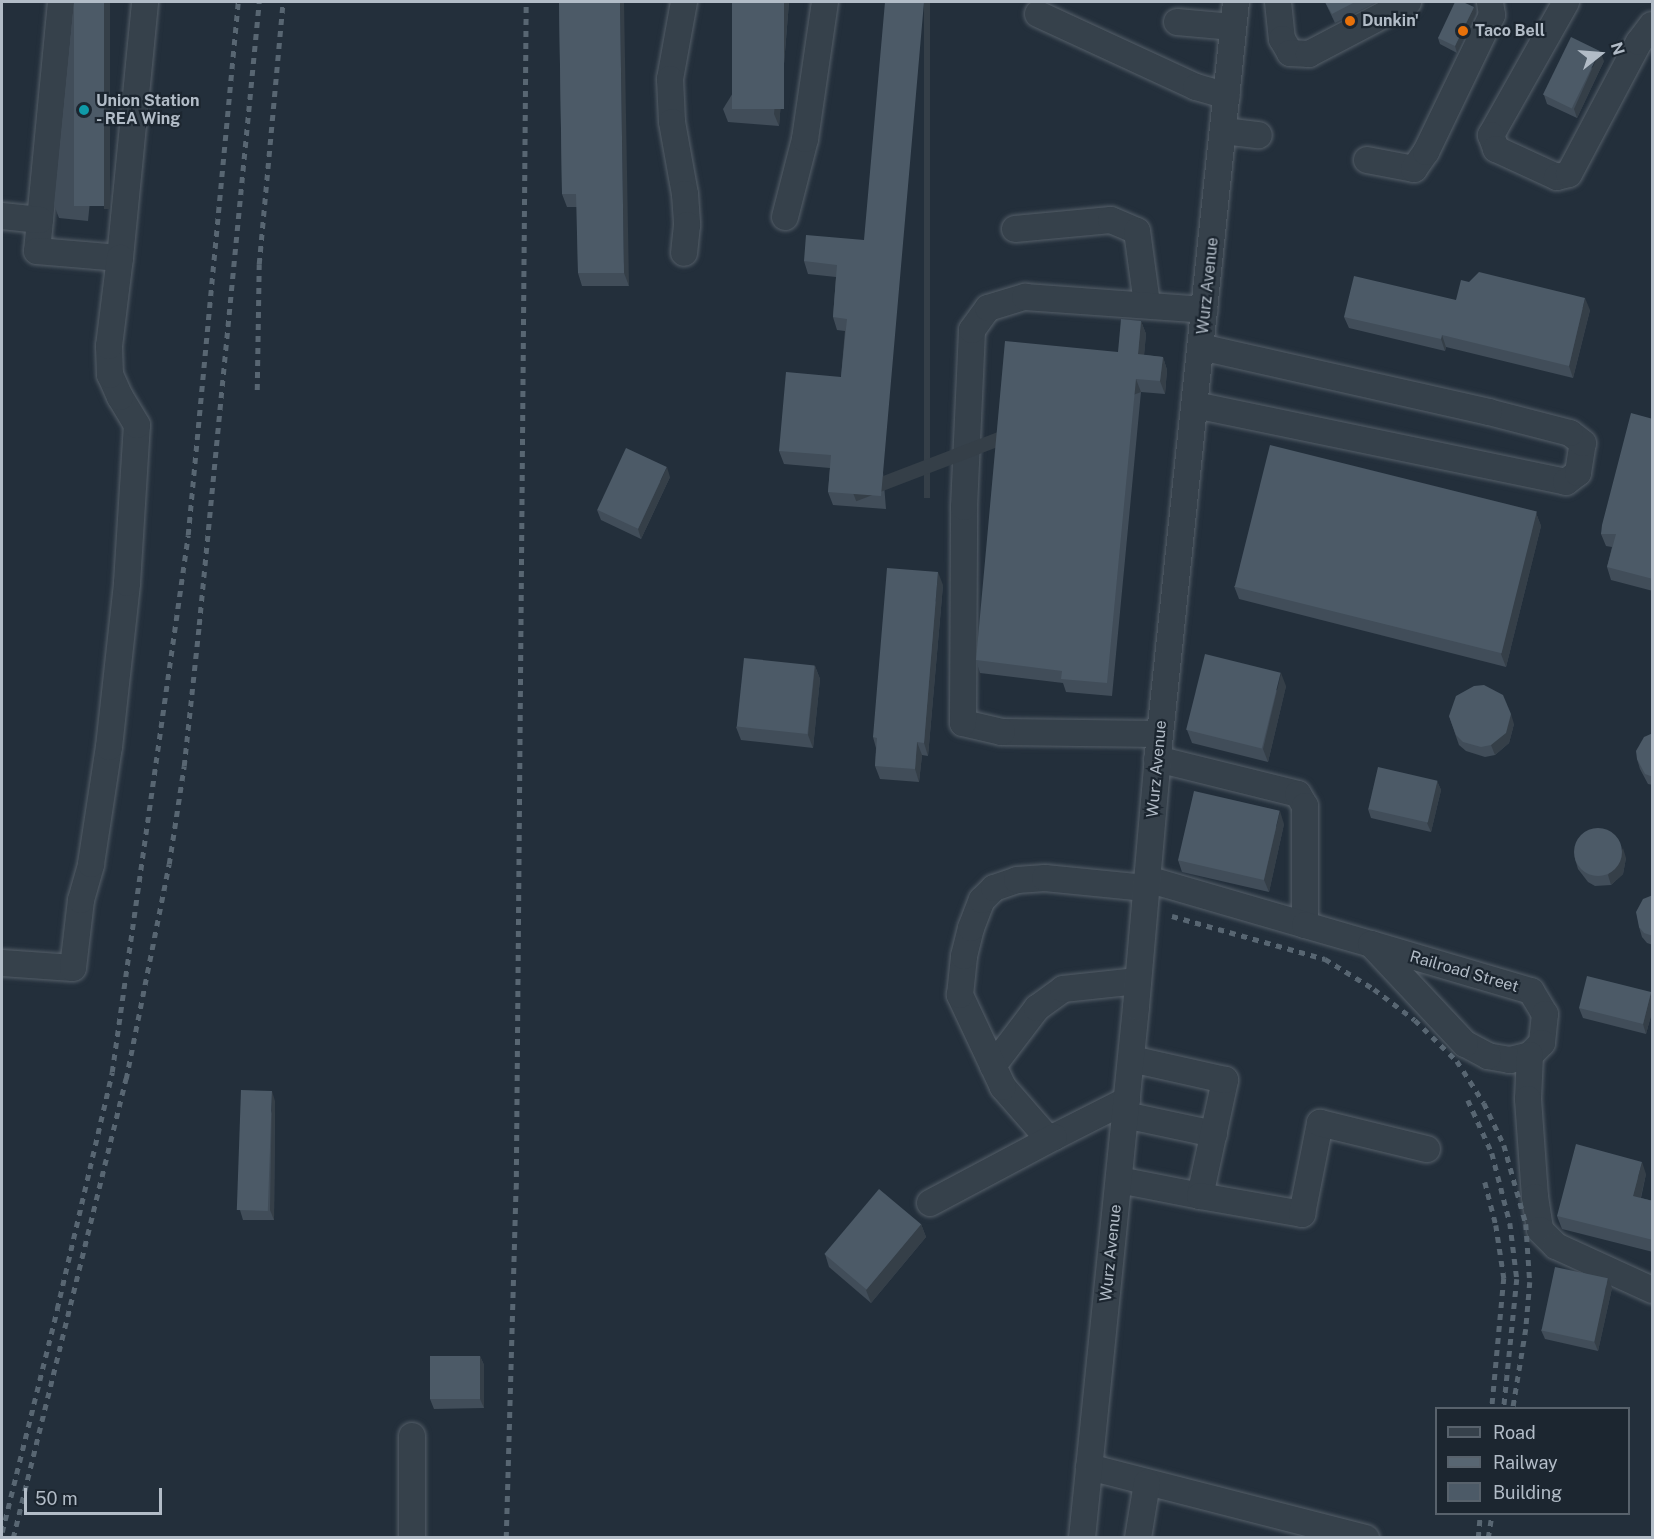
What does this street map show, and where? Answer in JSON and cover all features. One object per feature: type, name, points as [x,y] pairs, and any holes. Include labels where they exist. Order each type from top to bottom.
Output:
[{"type":"street","points":[[62,2],[37,251],[120,258]]},
{"type":"street","points":[[2,963],[73,968],[81,900],[91,864],[109,747],[129,560],[137,425],[120,397],[111,375],[109,346],[145,2]]},
{"type":"street","points":[[684,2],[670,79],[672,122],[685,194],[687,225],[684,253]]},
{"type":"street","points":[[785,217],[805,139],[825,2]]},
{"type":"street","name":"Wurz Avenue","points":[[1082,1538],[1131,1059],[1157,759],[1236,2]]},
{"type":"street","points":[[1278,2],[1282,39],[1290,53],[1309,54],[1408,2]]},
{"type":"street","points":[[1367,160],[1414,169],[1426,152],[1492,15],[1490,2]]},
{"type":"street","points":[[1566,2],[1491,135],[1496,149],[1501,153],[1557,177],[1569,174],[1639,42],[1653,25]]},
{"type":"street","points":[[1038,14],[1196,87],[1227,96]]},
{"type":"street","points":[[1177,22],[1233,27]]},
{"type":"street","points":[[1224,131],[1259,135]]},
{"type":"street","points":[[2,216],[40,219]]},
{"type":"street","points":[[1015,229],[1111,220],[1137,231],[1147,304]]},
{"type":"street","points":[[1160,734],[1002,732],[963,723],[964,507],[972,330],[988,308],[1025,297],[1147,304],[1205,310]]},
{"type":"street","points":[[1195,405],[1566,482],[1578,473],[1583,443],[1570,433],[1501,415],[1201,346]]},
{"type":"street","points":[[1157,759],[1298,794],[1305,806],[1305,925]]},
{"type":"street","name":"Railroad Street","points":[[1054,1137],[1045,1135],[1003,1087],[960,995],[964,956],[971,928],[982,900],[994,888],[1017,880],[1045,878],[1147,884],[1305,925],[1371,944],[1531,991],[1545,1014],[1542,1043],[1530,1055],[1510,1060],[1488,1056],[1465,1044],[1371,944]]},
{"type":"street","points":[[993,1066],[1037,1008],[1063,989],[1138,981]]},
{"type":"street","points":[[1530,1055],[1528,1099],[1535,1197],[1540,1230],[1556,1246],[1653,1290]]},
{"type":"street","points":[[1131,1059],[1225,1080],[1200,1196]]},
{"type":"street","points":[[930,1203],[1054,1137],[1126,1107],[1214,1134]]},
{"type":"street","points":[[1119,1180],[1302,1214],[1320,1123],[1427,1149]]},
{"type":"street","points":[[412,1436],[412,1538]]},
{"type":"street","points":[[1089,1467],[1366,1538]]},
{"type":"street","points":[[1138,1538],[1147,1483]]},
{"type":"building","name":"Union Station - REA Wing","points":[[74,2],[104,2],[104,206],[74,206]]},
{"type":"building","points":[[559,2],[620,2],[624,273],[578,273],[576,194],[562,194]]},
{"type":"building","points":[[732,2],[784,2],[784,109],[732,109]]},
{"type":"building","points":[[885,2],[924,2],[881,496],[828,492],[831,455],[779,451],[786,372],[841,377],[847,319],[833,317],[837,265],[804,261],[806,235],[864,240]]},
{"type":"building","points":[[1325,2],[1355,2],[1332,14]]},
{"type":"building","points":[[1455,2],[1463,2],[1474,7],[1455,46],[1438,38]]},
{"type":"building","points":[[1571,37],[1600,51],[1572,109],[1543,95]]},
{"type":"building","points":[[1479,272],[1585,298],[1569,366],[1442,335],[1441,339],[1344,317],[1354,276],[1456,300],[1461,280],[1469,282]]},
{"type":"building","points":[[1121,319],[1141,321],[1138,354],[1163,357],[1160,381],[1136,379],[1107,683],[1061,679],[1062,671],[976,660],[1005,341],[1118,352]]},
{"type":"building","points":[[1631,413],[1653,419],[1653,579],[1607,567],[1616,534],[1601,534]]},
{"type":"building","points":[[1270,445],[1537,512],[1502,653],[1235,587]]},
{"type":"building","points":[[626,448],[667,467],[638,529],[597,510]]},
{"type":"building","points":[[887,568],[938,572],[924,743],[917,742],[915,769],[875,766],[877,738],[873,737]]},
{"type":"building","points":[[1205,654],[1281,673],[1262,749],[1186,730]]},
{"type":"building","points":[[744,658],[815,665],[807,734],[737,727]]},
{"type":"building","points":[[1484,685],[1503,695],[1511,714],[1506,733],[1491,745],[1481,747],[1463,742],[1456,735],[1449,716],[1456,696],[1474,686]]},
{"type":"building","points":[[1653,733],[1653,777],[1645,774],[1637,759],[1636,751],[1644,737]]},
{"type":"building","points":[[1378,767],[1437,781],[1428,823],[1368,809]]},
{"type":"building","points":[[1194,791],[1280,811],[1264,880],[1178,860]]},
{"type":"building","points":[[1593,828],[1603,828],[1615,835],[1622,847],[1622,857],[1615,869],[1603,876],[1593,876],[1578,865],[1574,857],[1574,847],[1585,832]]},
{"type":"building","points":[[1653,895],[1653,936],[1644,933],[1639,927],[1636,912],[1643,899]]},
{"type":"building","points":[[1587,976],[1651,992],[1643,1024],[1579,1008]]},
{"type":"building","points":[[241,1090],[272,1091],[268,1211],[237,1210]]},
{"type":"building","points":[[1576,1144],[1642,1162],[1633,1196],[1653,1201],[1653,1240],[1557,1216]]},
{"type":"building","points":[[879,1189],[921,1224],[866,1289],[824,1254]]},
{"type":"building","points":[[1555,1267],[1608,1278],[1594,1342],[1541,1331]]},
{"type":"building","points":[[430,1356],[480,1356],[480,1399],[430,1399]]},
{"type":"railway","points":[[2,1532],[112,1072],[188,535],[238,2]]},
{"type":"railway","points":[[13,1538],[126,1079],[169,864],[184,766],[199,625],[259,2]]},
{"type":"railway","points":[[257,390],[259,264],[283,2]]},
{"type":"railway","points":[[506,1538],[516,1189],[526,2]]},
{"type":"railway","points":[[1172,916],[1325,959],[1374,989],[1415,1020],[1457,1061],[1484,1103],[1504,1145],[1526,1224],[1530,1282],[1526,1329],[1513,1407]]},
{"type":"railway","points":[[1468,1100],[1492,1153],[1510,1223],[1517,1279],[1504,1407]]},
{"type":"railway","points":[[1485,1182],[1496,1225],[1504,1278],[1492,1407]]},
{"type":"railway","points":[[1478,1538],[1480,1515]]},
{"type":"railway","points":[[1488,1538],[1492,1515]]},
{"type":"place","name":"Dunkin'","points":[[1350,21]]},
{"type":"place","name":"Taco Bell","points":[[1463,31]]},
{"type":"place","name":"Union Station - REA Wing","points":[[84,110]]}]
